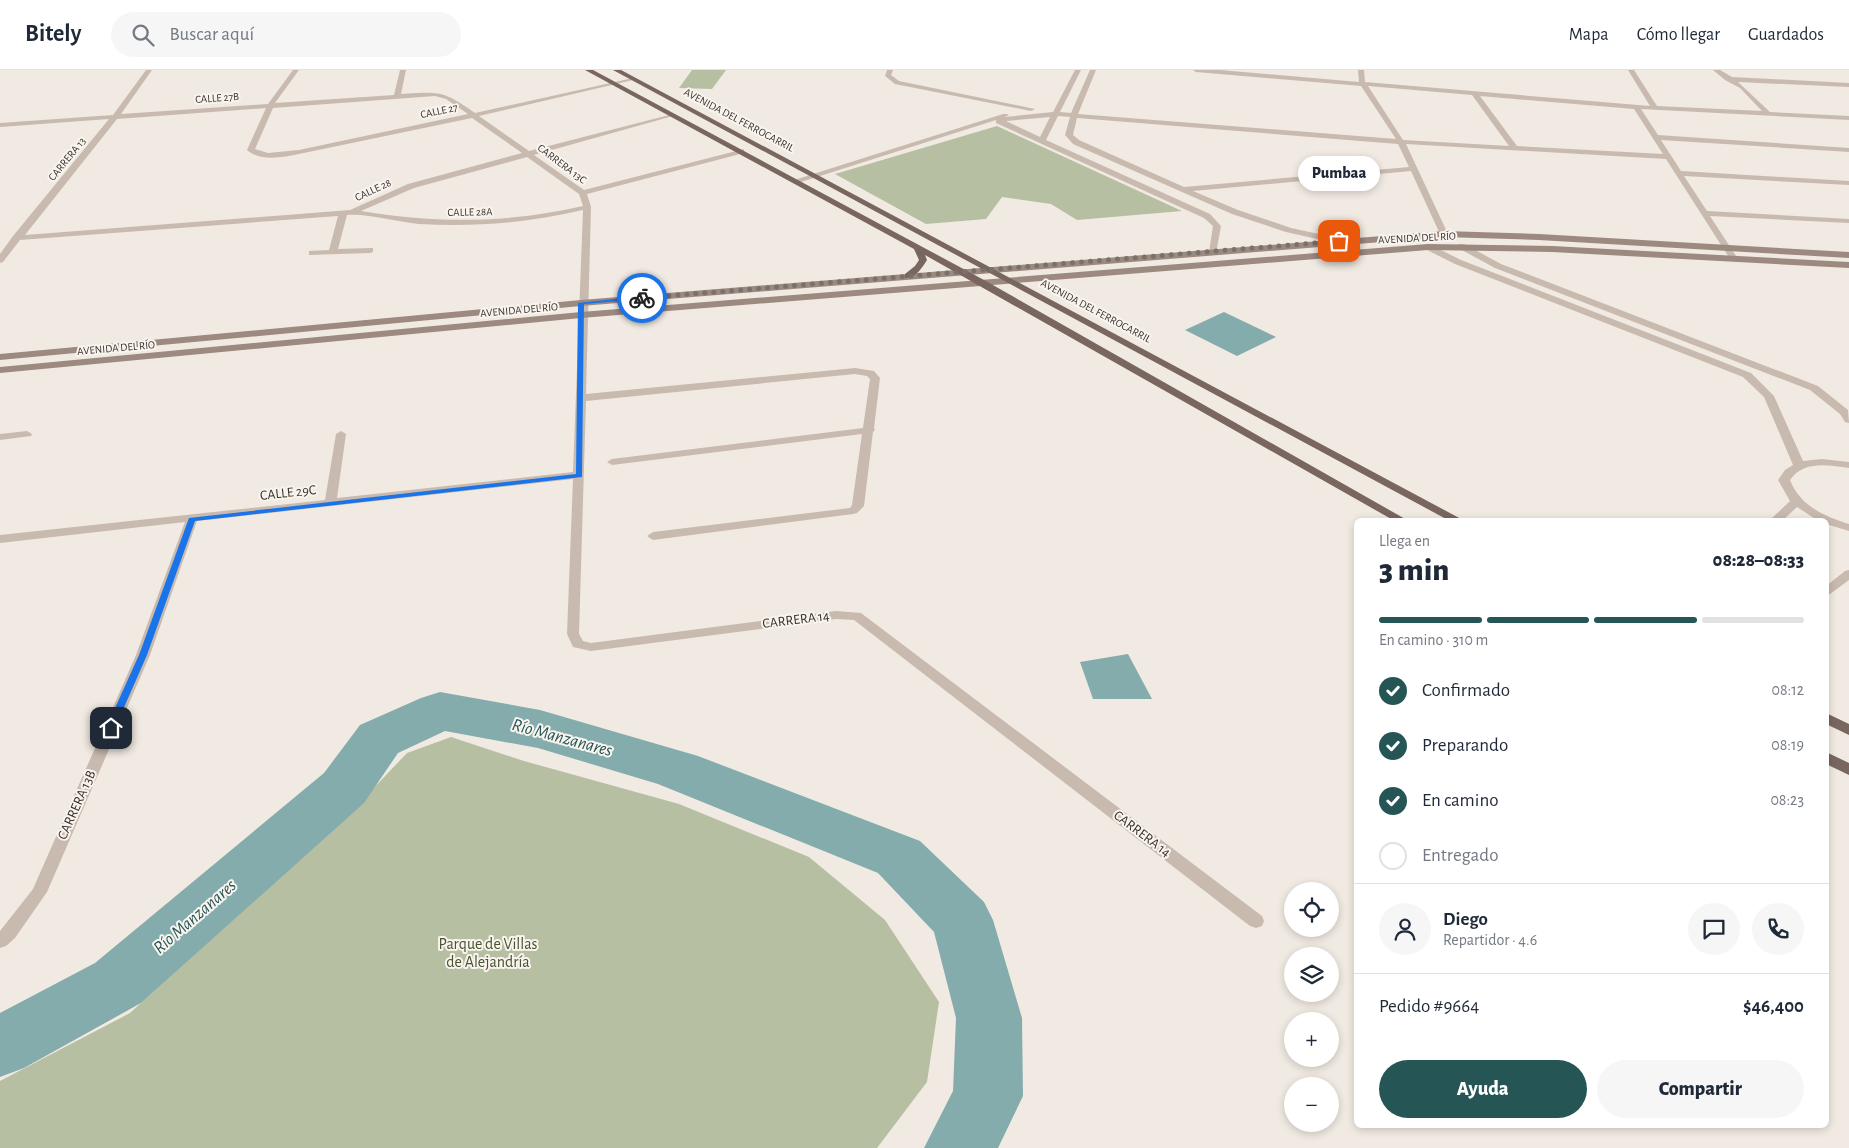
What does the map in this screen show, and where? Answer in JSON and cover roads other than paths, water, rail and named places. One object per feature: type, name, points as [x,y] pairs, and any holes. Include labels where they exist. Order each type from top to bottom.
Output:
[{"type":"main road","name":"AVENIDA DEL FERROCARRIL","points":[[588,70],[982,282],[1397,518]]},
{"type":"main road","name":"AVENIDA DEL FERROCARRIL","points":[[616,70],[1454,518]]},
{"type":"main road","name":"AVENIDA DEL RÍO","points":[[0,357],[581,303],[1444,234],[1849,255]]},
{"type":"main road","name":"AVENIDA DEL RÍO","points":[[0,370],[581,315],[1009,279],[1428,247],[1461,246],[1849,265]]},
{"type":"main road","points":[[908,276],[918,268],[923,260],[917,247]]},
{"type":"main road","points":[[1829,720],[1849,730]]},
{"type":"main road","points":[[1829,759],[1849,770]]},
{"type":"street","name":"CARRERA 13","points":[[0,260],[116,117],[149,70]]},
{"type":"street","points":[[270,106],[296,70]]},
{"type":"street","points":[[397,97],[403,70]]},
{"type":"street","points":[[890,70],[888,76],[897,83],[1031,109],[1400,142],[1668,157]]},
{"type":"street","points":[[1042,140],[1078,70]]},
{"type":"street","points":[[1093,70],[1075,113],[1069,135],[1076,142],[1235,212],[1289,230],[1339,241]]},
{"type":"street","points":[[1196,70],[1636,107],[1849,118]]},
{"type":"street","points":[[1361,70],[1362,83],[1400,142],[1444,234]]},
{"type":"street","points":[[1630,70],[1655,108]]},
{"type":"street","points":[[1716,70],[1727,79],[1742,87],[1768,114]]},
{"type":"street","name":"CALLE 27","points":[[270,106],[251,150],[255,153],[299,152],[631,79]]},
{"type":"street","points":[[1727,79],[1849,85]]},
{"type":"street","points":[[1474,93],[1515,149]]},
{"type":"street","name":"CALLE 27B","points":[[0,125],[436,94]]},
{"type":"street","name":"CARRERA 13C","points":[[436,94],[448,97],[583,193],[587,207],[581,303]]},
{"type":"street","points":[[1636,107],[1729,248],[1734,259]]},
{"type":"street","points":[[795,181],[1031,109]]},
{"type":"street","points":[[997,119],[1058,111]]},
{"type":"street","name":"CALLE 28","points":[[16,238],[347,213],[411,186],[670,115]]},
{"type":"street","points":[[997,119],[1207,216],[1217,226],[1213,252]]},
{"type":"street","points":[[1655,137],[1849,150]]},
{"type":"street","points":[[583,193],[741,151]]},
{"type":"street","points":[[1161,194],[1182,189],[1412,169]]},
{"type":"street","points":[[1679,173],[1849,183]]},
{"type":"street","name":"CALLE 28A","points":[[347,213],[399,221],[457,225],[526,219],[587,207]]},
{"type":"street","points":[[333,252],[347,213]]},
{"type":"street","points":[[1706,213],[1849,221]]},
{"type":"street","points":[[1461,246],[1498,266],[1814,388],[1844,412],[1849,420]]},
{"type":"street","points":[[1428,247],[1458,262],[1747,375],[1769,396],[1799,465]]},
{"type":"street","points":[[312,253],[370,250]]},
{"type":"street","name":"CARRERA 14","points":[[581,303],[579,475],[574,634],[578,644],[591,647],[836,615],[857,616],[1256,921]]},
{"type":"street","points":[[580,398],[855,370],[870,373],[875,378],[870,430],[858,506],[853,511],[653,536]]},
{"type":"street","points":[[612,462],[870,430]]},
{"type":"street","points":[[0,437],[28,434]]},
{"type":"street","points":[[330,504],[341,434]]},
{"type":"street","points":[[1824,518],[1812,513],[1796,502],[1787,490],[1784,480],[1788,471],[1799,465],[1814,462],[1849,465]]},
{"type":"street","name":"CALLE 29C","points":[[0,539],[579,475]]},
{"type":"street","points":[[1778,518],[1796,502]]},
{"type":"street","name":"CARRERA 13B","points":[[0,941],[9,933],[39,892],[143,655],[192,519]]},
{"type":"street","points":[[1829,520],[1849,528]]},
{"type":"street","points":[[1829,591],[1849,574]]},
{"type":"water","points":[[1224,312],[1276,337],[1237,356],[1185,330]]},
{"type":"water","points":[[1128,654],[1152,699],[1093,699],[1080,662]]},
{"type":"waterway","name":"Río Manzanares","points":[[0,1047],[118,983],[344,788],[379,739],[440,711],[540,729],[678,770],[899,857],[962,920],[989,1018],[988,1096],[960,1148]]},
{"type":"place","name":"Pumbaa","points":[[1339,241]]},
{"type":"park label","name":"Parque de Villas de Alejandría","points":[[488,953]]}]
